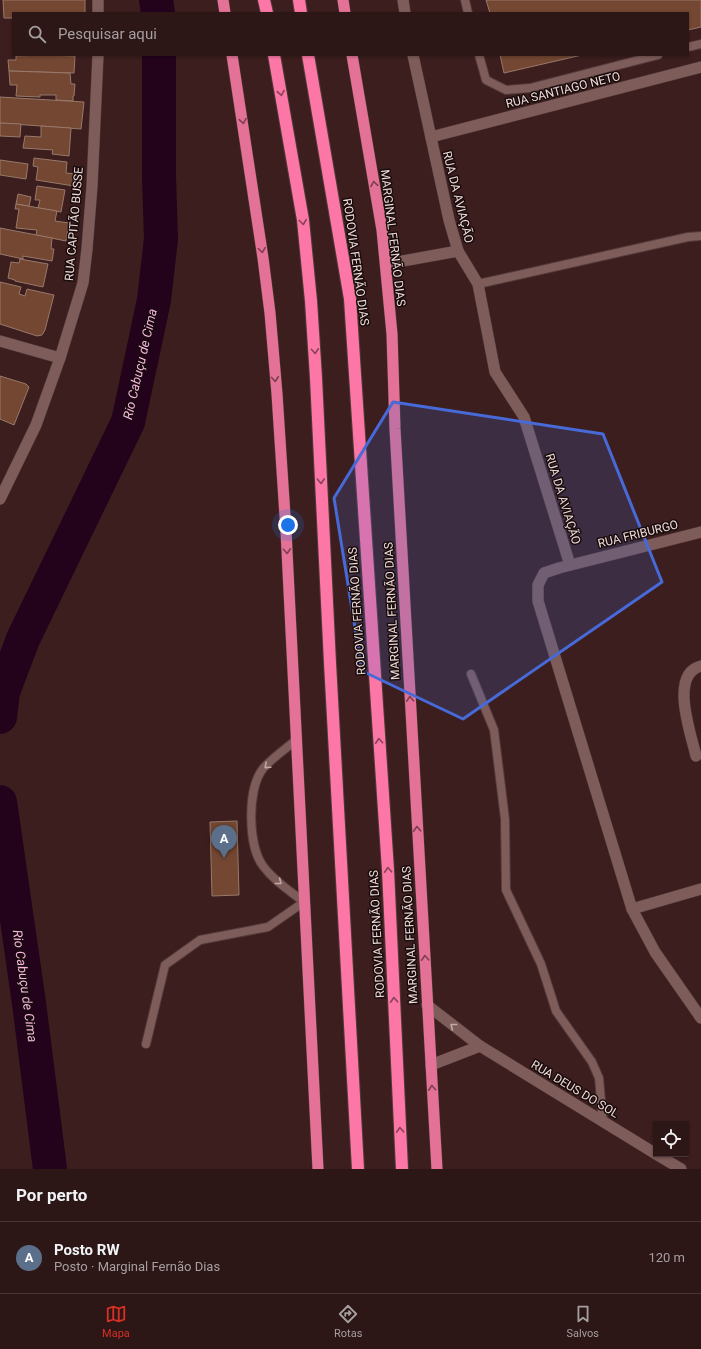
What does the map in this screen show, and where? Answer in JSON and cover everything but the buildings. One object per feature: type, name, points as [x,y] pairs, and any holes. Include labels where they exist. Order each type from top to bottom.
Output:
[{"type":"highway","points":[[223,0],[225,12]]},
{"type":"highway","points":[[264,0],[267,12]]},
{"type":"highway","points":[[299,0],[301,12]]},
{"type":"highway","points":[[342,0],[345,12]]},
{"type":"highway","points":[[232,56],[263,258],[270,320],[286,531],[318,1169]]},
{"type":"highway","points":[[274,56],[303,220],[312,309],[358,1169]]},
{"type":"highway","name":"RODOVIA FERNÃO DIAS","points":[[308,56],[350,300],[388,870],[402,1169]]},
{"type":"highway","name":"MARGINAL FERNÃO DIAS","points":[[352,56],[382,230],[392,334],[396,445],[437,1169]]},
{"type":"street","points":[[98,0],[98,12]]},
{"type":"street","points":[[403,0],[405,12]]},
{"type":"street","name":"RUA CAPITÃO BUSSE","points":[[0,499],[36,425],[60,358],[83,283],[92,186],[98,56]]},
{"type":"street","name":"RUA DA AVIAÇÃO","points":[[413,56],[430,137],[458,252],[478,284],[495,372],[524,417],[570,565]]},
{"type":"street","name":"RUA SANTIAGO NETO","points":[[430,137],[701,67]]},
{"type":"street","points":[[386,264],[458,252]]},
{"type":"street","points":[[0,341],[60,358]]},
{"type":"street","name":"RUA FRIBURGO","points":[[701,532],[559,568],[544,573],[538,585],[538,601],[632,909],[656,952],[701,1018]]},
{"type":"street","points":[[696,756],[683,703],[685,679],[695,667],[701,666]]},
{"type":"street","points":[[632,909],[701,889]]},
{"type":"street","name":"RUA DEUS DO SOL","points":[[427,1005],[480,1046],[653,1152]]},
{"type":"street","points":[[431,1065],[480,1046]]},
{"type":"street","name":"RUA DEUS DO SOL","points":[[661,1157],[681,1169]]},
{"type":"lane","points":[[465,0],[468,12]]},
{"type":"lane","points":[[689,48],[701,44]]},
{"type":"lane","points":[[479,56],[486,80],[506,90],[530,88],[654,56]]},
{"type":"lane","points":[[478,284],[688,237],[701,236]]},
{"type":"lane","points":[[471,674],[494,730],[505,819],[506,890],[541,964],[556,1010],[592,1062],[599,1078],[603,1122]]},
{"type":"lane","points":[[146,1044],[165,965],[200,940],[268,927],[304,902],[272,877],[262,865],[255,850],[251,820],[252,796],[255,781],[262,769],[296,740]]},
{"type":"highlighted area","points":[[393,402],[603,434],[662,582],[463,719],[362,671],[334,498]]},
{"type":"waterway","name":"Rio Cabuçu de Cima","points":[[156,0],[158,12]]},
{"type":"waterway","name":"Rio Cabuçu de Cima","points":[[0,717],[3,692],[23,639],[128,422],[154,300],[161,239],[159,177],[159,56]]},
{"type":"waterway","name":"Rio Cabuçu de Cima","points":[[0,802],[29,1003],[50,1169]]},
{"type":"place","name":"Posto RW","points":[[224,858]]}]
